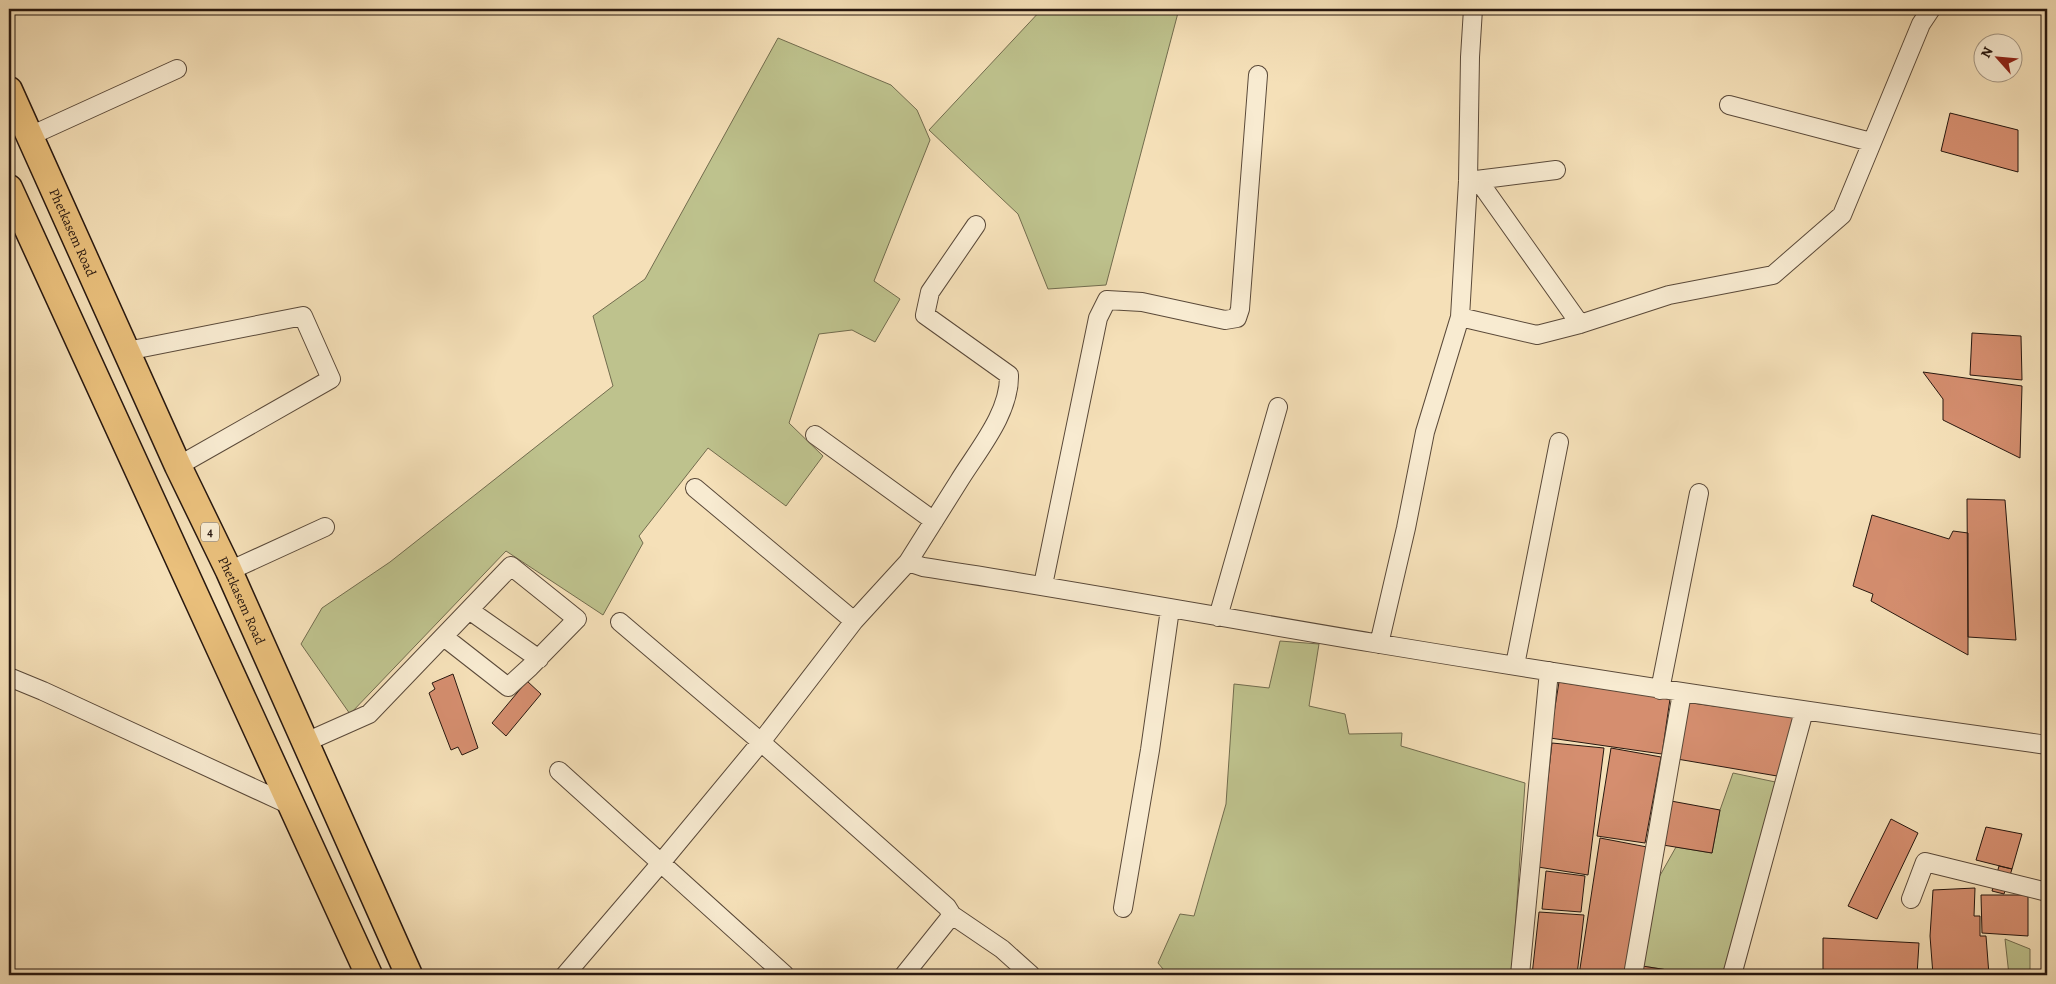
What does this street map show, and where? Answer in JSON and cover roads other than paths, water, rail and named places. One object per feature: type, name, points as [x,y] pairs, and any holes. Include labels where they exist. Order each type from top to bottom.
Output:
[{"type":"highway","name":"Phetkasem Road","points":[[9,90],[178,466],[229,571],[409,975]]},
{"type":"highway","points":[[9,188],[368,975]]},
{"type":"street","points":[[1379,644],[1406,528],[1425,432],[1460,317],[1473,181],[1470,57],[1473,9]]},
{"type":"street","points":[[1460,317],[1537,335],[1580,324],[1669,295],[1773,275],[1842,215],[1926,10]]},
{"type":"street","points":[[30,136],[177,69]]},
{"type":"street","points":[[1043,586],[1098,318],[1107,300],[1142,302],[1225,320],[1237,318],[1240,309],[1258,74]]},
{"type":"street","points":[[1729,105],[1871,142]]},
{"type":"street","points":[[1473,181],[1556,170]]},
{"type":"street","points":[[1473,181],[1580,324]]},
{"type":"street","points":[[565,975],[761,742],[854,621],[908,562],[1000,412],[1009,385],[1008,375],[925,315],[930,292],[976,226]]},
{"type":"street","points":[[127,351],[303,316],[331,379],[178,466]]},
{"type":"street","points":[[1218,617],[1278,407]]},
{"type":"street","points":[[815,435],[934,521]]},
{"type":"street","points":[[1515,665],[1559,442]]},
{"type":"street","points":[[695,488],[854,621]]},
{"type":"street","points":[[1660,690],[1699,493]]},
{"type":"street","points":[[229,571],[325,527]]},
{"type":"street","points":[[908,562],[923,567],[1660,690],[2047,745]]},
{"type":"street","points":[[306,742],[369,714],[511,566],[577,619],[508,687],[444,636]]},
{"type":"street","points":[[1122,908],[1150,750],[1170,609]]},
{"type":"street","points":[[469,610],[538,659]]},
{"type":"street","points":[[620,622],[761,742],[947,907],[952,915],[1002,949],[1031,975]]},
{"type":"street","points":[[1520,975],[1549,671]]},
{"type":"street","points":[[9,677],[292,806]]},
{"type":"street","points":[[1633,975],[1682,693]]},
{"type":"street","points":[[1732,975],[1804,711]]},
{"type":"street","points":[[559,771],[785,975]]},
{"type":"street","points":[[1911,899],[1925,862],[2047,892]]},
{"type":"street","points":[[904,975],[952,915]]}]
